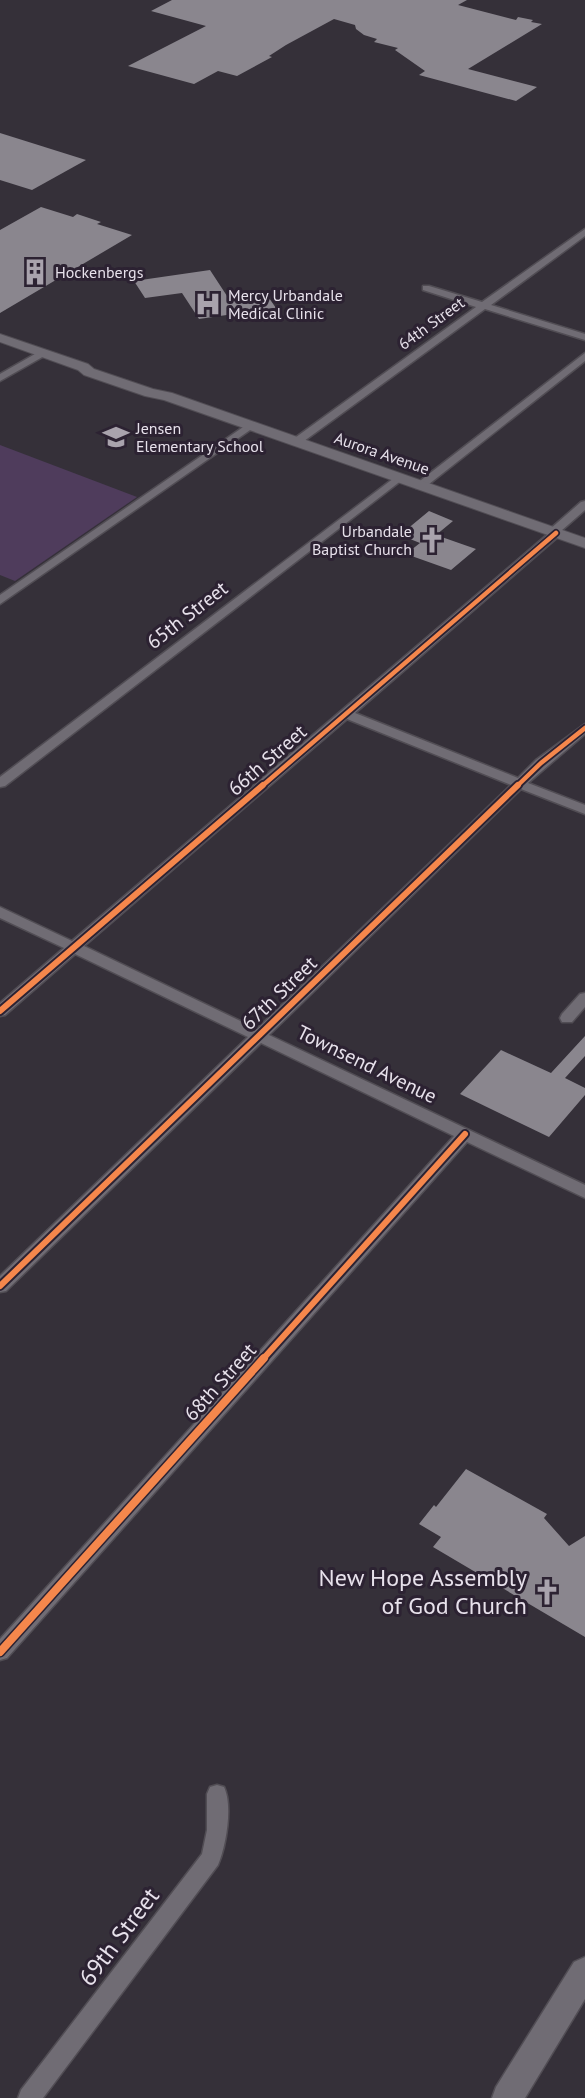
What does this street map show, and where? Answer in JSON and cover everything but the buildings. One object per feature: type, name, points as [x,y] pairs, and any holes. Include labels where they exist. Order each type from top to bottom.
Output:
[{"type":"main road","points":[[507,2098],[585,1972]]},
{"type":"street","name":"64th Street","points":[[296,442],[585,232]]},
{"type":"street","points":[[426,288],[585,337]]},
{"type":"street","name":"Aurora Avenue","points":[[0,338],[84,367],[89,372],[150,393],[167,396],[585,543]]},
{"type":"street","points":[[0,378],[42,352]]},
{"type":"street","points":[[420,486],[585,356]]},
{"type":"street","points":[[0,600],[249,426]]},
{"type":"street","name":"65th Street","points":[[0,783],[398,478]]},
{"type":"street","name":"66th Street","points":[[0,1011],[555,533],[585,504]]},
{"type":"street","points":[[346,714],[585,810]]},
{"type":"street","name":"67th Street","points":[[0,1286],[520,784],[585,728]]},
{"type":"street","name":"Townsend Avenue","points":[[0,912],[585,1192]]},
{"type":"street","points":[[567,1018],[585,998]]},
{"type":"street","name":"68th Street","points":[[0,1652],[465,1134]]},
{"type":"street","name":"69th Street","points":[[28,2098],[212,1857],[217,1830],[217,1794]]},
{"type":"shaded area","points":[[0,445],[137,497],[15,581],[0,575]]},
{"type":"cycle path","points":[[0,1011],[556,533]]},
{"type":"cycle path","points":[[0,1286],[541,763],[585,728]]},
{"type":"cycle path","points":[[0,1652],[465,1134]]},
{"type":"place","name":"Hockenbergs","points":[[35,272]]},
{"type":"place","name":"Mercy Urbandale Medical Clinic","points":[[208,304]]},
{"type":"place","name":"Jensen Elementary School","points":[[116,437]]},
{"type":"place","name":"Urbandale Baptist Church","points":[[432,540]]},
{"type":"place","name":"New Hope Assembly of God Church","points":[[547,1592]]}]
